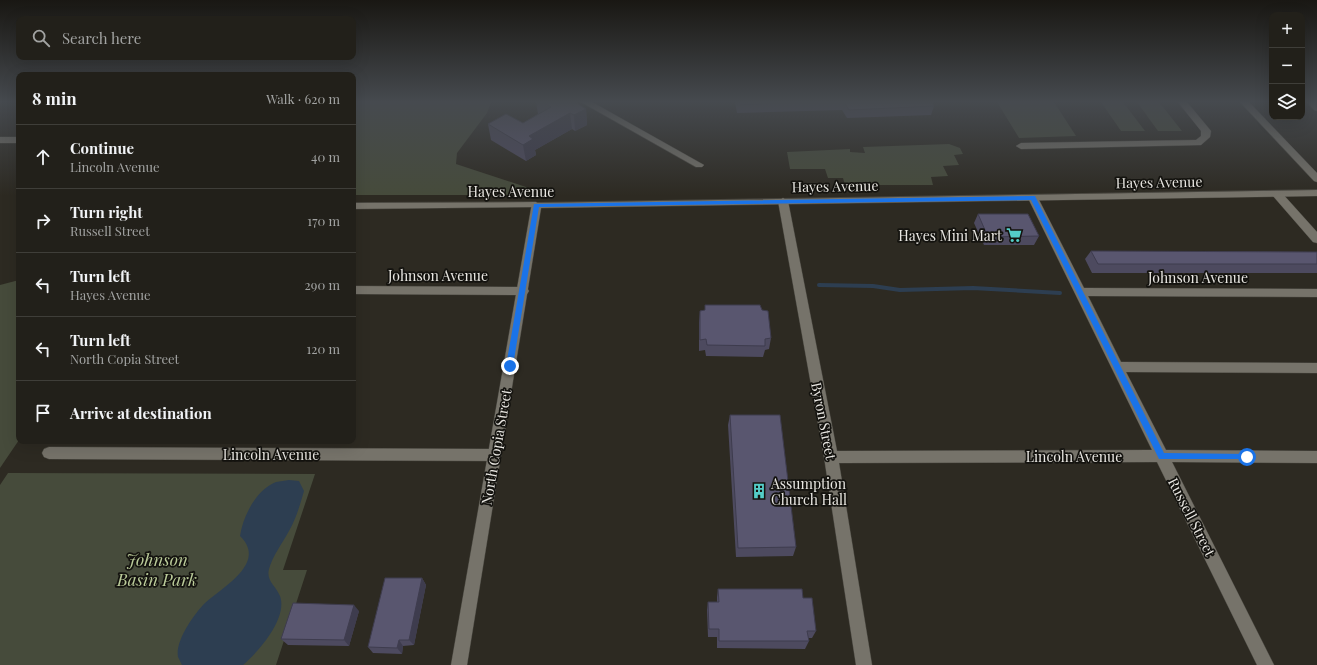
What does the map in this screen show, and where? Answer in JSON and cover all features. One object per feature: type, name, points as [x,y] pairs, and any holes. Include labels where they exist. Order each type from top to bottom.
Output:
[{"type":"street","points":[[641,133],[699,165]]},
{"type":"street","points":[[1021,146],[1198,143],[1205,137],[1206,133]]},
{"type":"street","points":[[1273,133],[1317,179]]},
{"type":"street","points":[[0,140],[16,140]]},
{"type":"street","name":"Hayes Avenue","points":[[356,206],[536,205],[1317,193]]},
{"type":"street","points":[[1277,194],[1317,239]]},
{"type":"street","name":"Russell Street","points":[[1033,198],[1266,665]]},
{"type":"street","name":"Byron Street","points":[[784,201],[831,457],[864,665]]},
{"type":"street","name":"North Copia Street","points":[[459,665],[536,205]]},
{"type":"street","name":"Johnson Avenue","points":[[356,290],[522,291]]},
{"type":"street","name":"Johnson Avenue","points":[[1080,292],[1317,292]]},
{"type":"street","points":[[1117,367],[1317,368]]},
{"type":"street","name":"Lincoln Avenue","points":[[49,453],[494,455]]},
{"type":"street","name":"Lincoln Avenue","points":[[831,457],[1051,455],[1317,457]]},
{"type":"green space","points":[[356,133],[472,133],[457,153],[456,164],[538,191],[532,195],[356,195]]},
{"type":"green space","points":[[1016,133],[1074,133],[1076,136],[1019,138]]},
{"type":"green space","points":[[949,144],[960,148],[963,154],[954,155],[959,165],[943,166],[948,176],[931,177],[933,185],[845,185],[843,178],[828,178],[825,169],[790,169],[787,152],[850,149],[850,152],[865,153],[863,147]]},
{"type":"green space","points":[[16,281],[16,444],[0,468],[0,285]]},
{"type":"green space","name":"Johnson Basin Park","points":[[8,473],[315,474],[283,570],[307,570],[276,665],[0,665],[0,485]]},
{"type":"water","points":[[289,480],[299,481],[304,491],[294,522],[275,554],[268,573],[280,596],[280,614],[276,624],[264,643],[243,665],[182,665],[178,657],[178,651],[179,643],[186,628],[205,603],[231,582],[246,565],[249,556],[247,546],[240,536],[247,512],[262,491],[276,482]]},
{"type":"building","points":[[503,133],[534,133],[529,136],[533,139],[523,145]]},
{"type":"building","points":[[978,214],[1028,214],[1039,236],[988,237]]},
{"type":"building","points":[[1091,251],[1317,252],[1317,264],[1098,264]]},
{"type":"building","points":[[705,305],[760,305],[762,310],[768,311],[771,338],[765,339],[765,346],[707,345],[706,339],[700,340],[700,311],[705,310]]},
{"type":"building","name":"Assumption Church Hall","points":[[730,415],[780,415],[796,547],[738,548]]},
{"type":"building","points":[[385,578],[422,578],[409,640],[399,640],[397,648],[368,647]]},
{"type":"building","points":[[718,589],[802,589],[803,598],[812,598],[816,631],[807,631],[809,641],[719,641],[719,629],[709,629],[708,602],[719,602]]},
{"type":"building","points":[[293,603],[354,605],[344,640],[281,639]]},
{"type":"waterway","points":[[819,285],[873,286],[900,290],[973,288],[1060,293]]},
{"type":"place","name":"Hayes Mini Mart","points":[[1014,235]]},
{"type":"place","name":"Assumption Church Hall","points":[[759,491]]},
{"type":"route","points":[[510,366],[536,205],[1033,198],[1162,456],[1247,457]]}]
